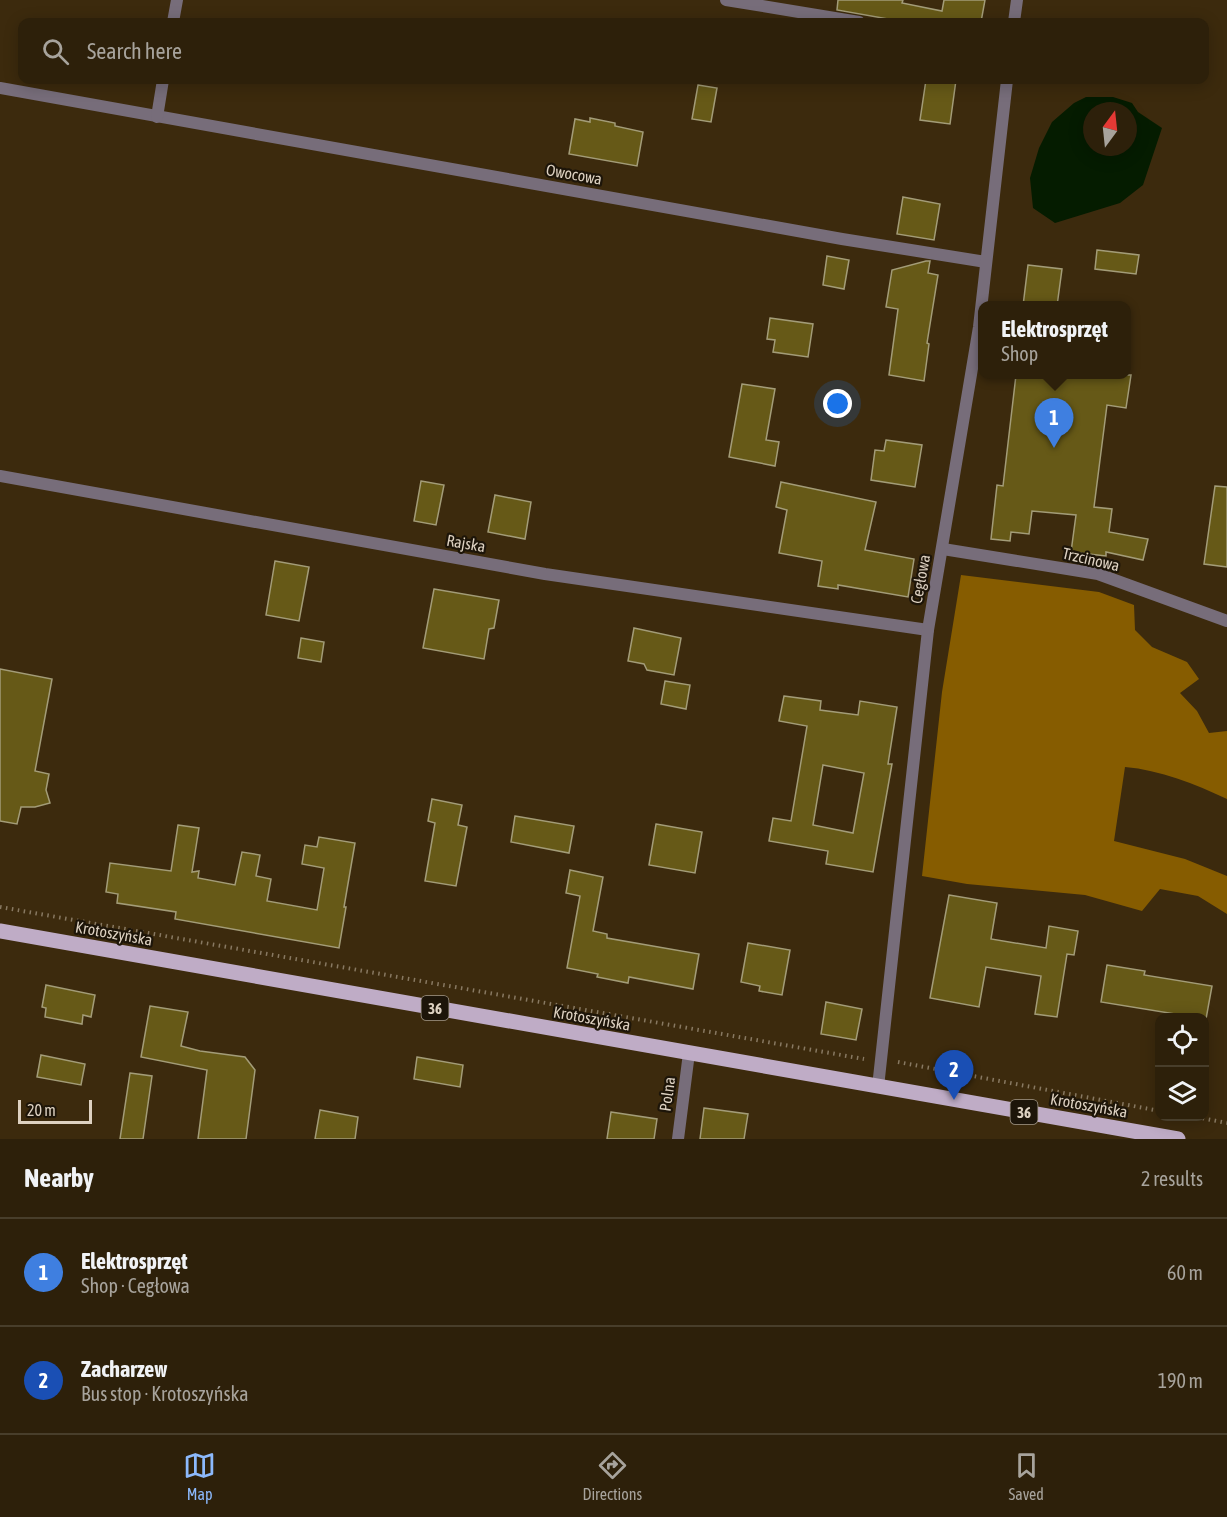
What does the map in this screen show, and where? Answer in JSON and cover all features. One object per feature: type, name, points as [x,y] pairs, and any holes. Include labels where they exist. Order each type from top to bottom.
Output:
[{"type":"main road","name":"Krotoszyńska","points":[[0,931],[1178,1139]]},
{"type":"street","points":[[174,18],[177,0]]},
{"type":"street","points":[[726,0],[835,18]]},
{"type":"street","points":[[1015,18],[1017,0]]},
{"type":"street","points":[[157,117],[162,84]]},
{"type":"street","name":"Cegłowa","points":[[982,301],[1007,84]]},
{"type":"street","name":"Owocowa","points":[[0,88],[842,239],[986,262]]},
{"type":"street","name":"Cegłowa","points":[[878,1087],[928,630],[978,333]]},
{"type":"street","name":"Rajska","points":[[0,476],[545,574],[928,630]]},
{"type":"street","name":"Trzcinowa","points":[[943,549],[1098,574],[1227,621]]},
{"type":"street","name":"Polna","points":[[678,1139],[689,1053]]},
{"type":"path","points":[[0,907],[533,999],[856,1058],[882,1059],[1155,1110]]},
{"type":"path","points":[[1209,1120],[1227,1123]]},
{"type":"shaded area","points":[[1086,97],[1113,97],[1129,102],[1083,102],[1083,156],[1137,156],[1137,110],[1162,128],[1143,185],[1120,203],[1055,223],[1033,208],[1030,178],[1039,148],[1052,122],[1074,103]]},
{"type":"shaded area","points":[[961,575],[1099,592],[1134,605],[1135,630],[1152,647],[1187,662],[1199,679],[1180,693],[1197,711],[1209,733],[1227,731],[1227,799],[1177,778],[1125,767],[1114,841],[1185,859],[1227,876],[1227,914],[1198,896],[1160,889],[1142,911],[1085,895],[967,884],[922,876],[942,692]]},
{"type":"building","points":[[838,0],[903,0],[902,3],[942,11],[944,0],[985,0],[982,18],[882,18],[837,10]]},
{"type":"building","points":[[925,84],[955,84],[950,124],[920,120]]},
{"type":"building","points":[[698,85],[717,88],[711,122],[692,119]]},
{"type":"building","points":[[590,118],[643,132],[637,166],[569,154],[575,119],[590,122]]},
{"type":"building","points":[[903,197],[940,204],[934,240],[897,234]]},
{"type":"building","points":[[1097,250],[1139,255],[1136,274],[1095,269]]},
{"type":"building","points":[[827,256],[849,260],[844,289],[823,285]]},
{"type":"building","points":[[930,261],[928,273],[938,275],[927,343],[929,344],[924,381],[889,375],[898,309],[886,307],[892,270]]},
{"type":"building","points":[[1028,265],[1062,269],[1058,301],[1024,301]]},
{"type":"building","points":[[770,318],[813,324],[808,357],[773,352],[775,340],[767,339]]},
{"type":"building","points":[[1016,379],[1130,379],[1126,408],[1107,405],[1094,507],[1112,509],[1109,532],[1148,539],[1143,560],[1106,552],[1106,556],[1071,552],[1076,515],[1032,511],[1029,534],[1011,532],[1010,541],[991,539],[997,485],[1003,486]]},
{"type":"building","points":[[742,384],[775,389],[766,440],[779,442],[775,466],[729,457]]},
{"type":"building","points":[[886,440],[922,445],[915,487],[871,480],[875,450],[884,451]]},
{"type":"building","points":[[421,481],[444,485],[436,525],[414,521]]},
{"type":"building","points":[[781,482],[876,502],[865,550],[914,559],[908,597],[838,585],[838,589],[818,586],[822,561],[779,553],[787,510],[776,507]]},
{"type":"building","points":[[1215,486],[1227,487],[1227,567],[1204,564]]},
{"type":"building","points":[[495,495],[531,502],[525,539],[488,532]]},
{"type":"building","points":[[275,561],[309,567],[299,621],[266,615]]},
{"type":"building","points":[[434,589],[499,600],[494,628],[489,629],[484,659],[423,648]]},
{"type":"building","points":[[634,628],[681,638],[674,675],[647,670],[644,664],[628,661]]},
{"type":"building","points":[[301,638],[324,642],[321,662],[298,658]]},
{"type":"building","points":[[0,669],[52,679],[35,771],[49,774],[46,790],[50,803],[35,807],[21,807],[17,824],[0,821]]},
{"type":"building","points":[[665,681],[690,685],[686,709],[661,704]]},
{"type":"building","points":[[784,696],[821,701],[820,710],[858,715],[860,701],[897,707],[888,764],[892,764],[873,872],[826,864],[828,851],[769,841],[773,818],[791,821],[807,726],[779,721]],"holes":[[[823,765],[864,773],[853,833],[813,825]]]},
{"type":"building","points":[[432,799],[462,805],[458,825],[467,827],[456,886],[425,881],[435,823],[428,821]]},
{"type":"building","points":[[515,816],[574,826],[569,853],[511,842]]},
{"type":"building","points":[[656,824],[702,832],[695,873],[649,865]]},
{"type":"building","points":[[178,825],[199,828],[192,872],[199,871],[198,878],[235,885],[242,852],[260,855],[256,876],[271,879],[267,901],[317,910],[324,868],[302,864],[305,845],[317,847],[319,837],[355,843],[339,948],[175,919],[176,912],[117,903],[118,894],[106,892],[110,863],[171,871]]},
{"type":"building","points":[[570,870],[603,877],[593,931],[607,934],[607,938],[699,954],[693,989],[629,977],[628,983],[567,968],[580,896],[566,893]]},
{"type":"building","points":[[949,895],[997,903],[991,939],[1046,948],[1049,926],[1078,931],[1074,955],[1067,954],[1057,1017],[1035,1014],[1041,976],[986,967],[979,1007],[930,998]]},
{"type":"building","points":[[748,943],[790,950],[782,995],[759,991],[760,986],[741,982]]},
{"type":"building","points":[[1107,965],[1145,971],[1144,975],[1212,986],[1207,1013],[1169,1013],[1101,1002]]},
{"type":"building","points":[[46,985],[95,995],[91,1017],[83,1015],[82,1024],[45,1017],[46,1008],[42,1007]]},
{"type":"building","points":[[826,1002],[862,1009],[856,1040],[821,1034]]},
{"type":"building","points":[[150,1006],[188,1012],[181,1046],[245,1057],[255,1070],[246,1139],[198,1139],[207,1070],[141,1057]]},
{"type":"building","points":[[41,1055],[85,1064],[81,1085],[37,1077]]},
{"type":"building","points":[[417,1057],[463,1065],[460,1087],[414,1079]]},
{"type":"building","points":[[130,1073],[152,1076],[143,1139],[120,1139]]},
{"type":"building","points":[[704,1108],[748,1114],[744,1139],[700,1139]]},
{"type":"building","points":[[320,1110],[358,1117],[355,1139],[315,1139]]},
{"type":"building","points":[[611,1112],[657,1119],[654,1139],[607,1139]]},
{"type":"place","name":"Elektrosprzęt","points":[[1054,448]]},
{"type":"place","name":"Zacharzew","points":[[954,1100]]}]
